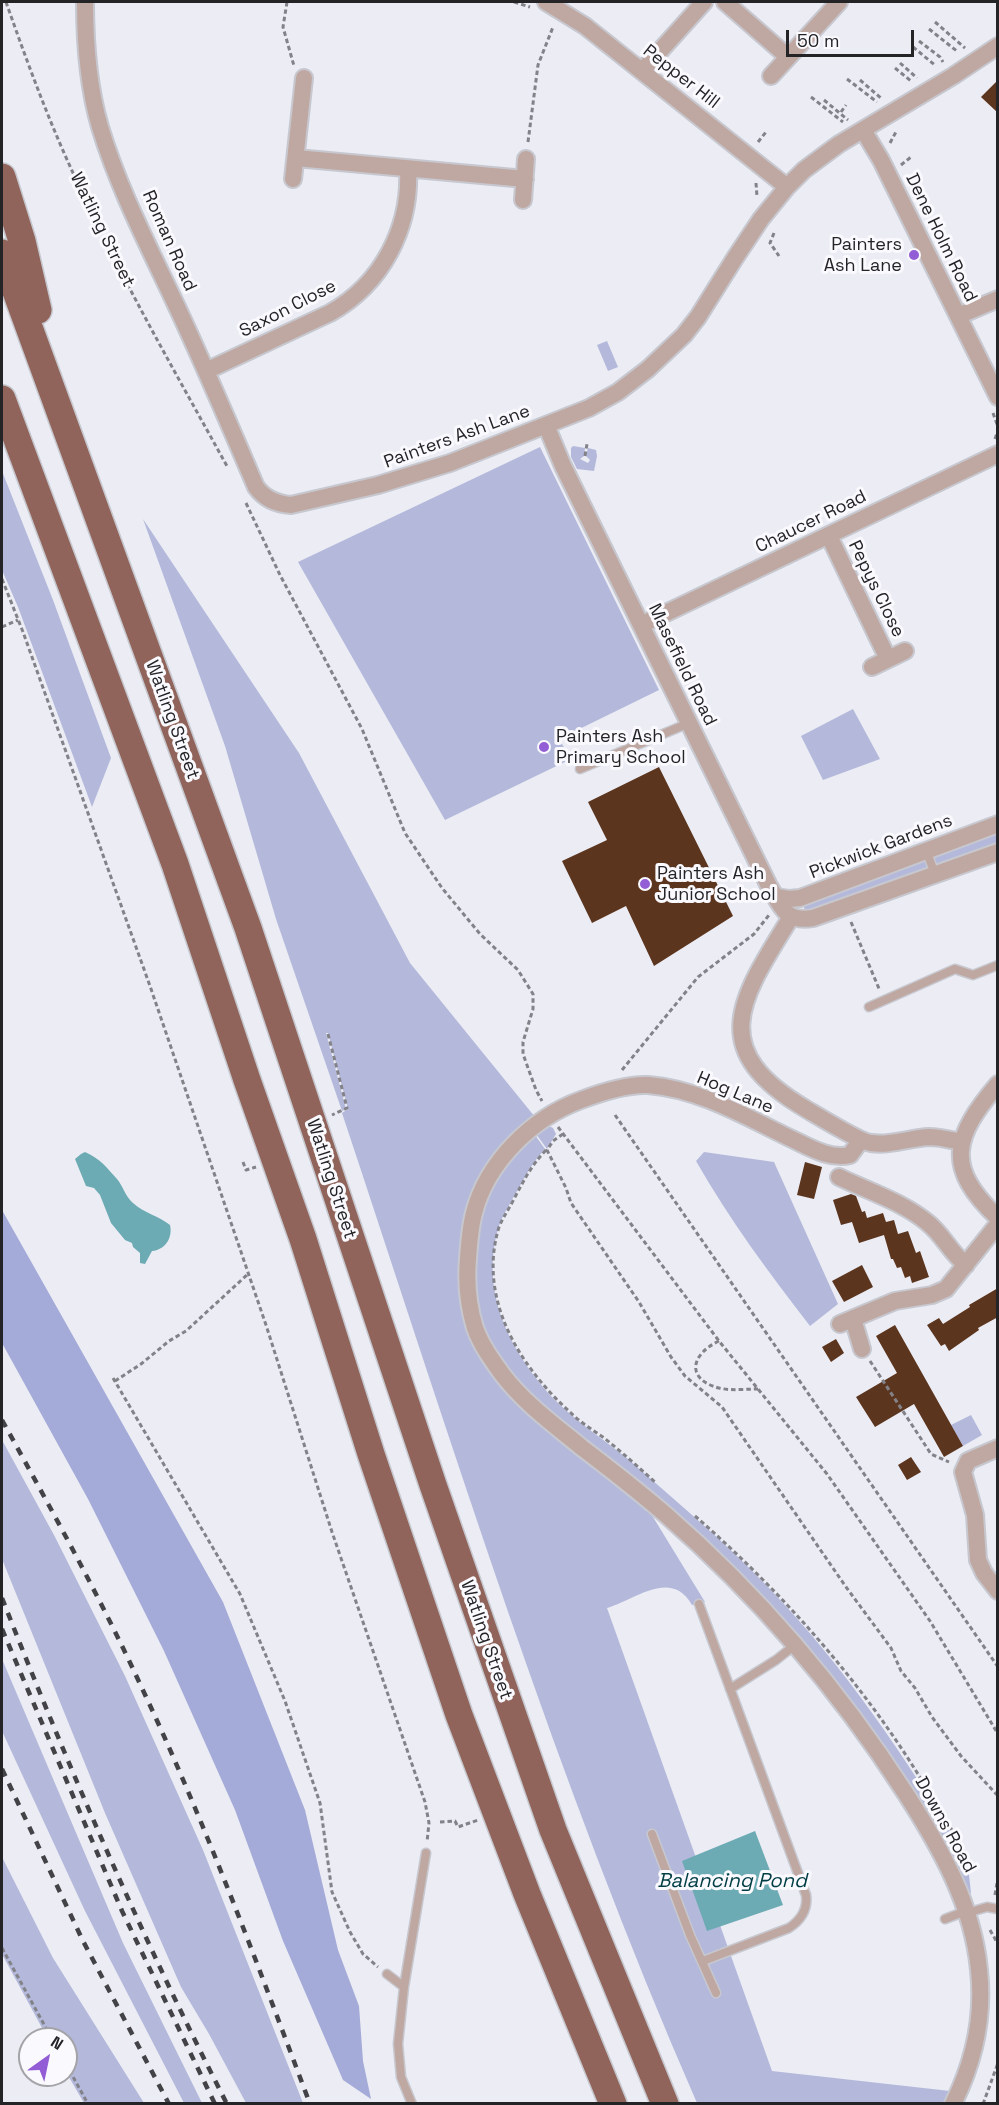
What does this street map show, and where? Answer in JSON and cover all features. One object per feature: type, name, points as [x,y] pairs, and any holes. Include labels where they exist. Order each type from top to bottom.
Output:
[{"type":"highway","points":[[2,177],[22,241],[63,419]]},
{"type":"highway","name":"Watling Street","points":[[2,253],[248,928],[433,1485],[549,1819],[665,2103]]},
{"type":"highway","points":[[2,399],[175,864],[303,1239],[371,1454],[459,1715],[575,2015],[612,2103]]},
{"type":"highway","points":[[2,413],[17,441]]},
{"type":"street","name":"Roman Road","points":[[85,2],[87,56],[100,128],[124,191],[207,371],[249,491]]},
{"type":"street","points":[[642,71],[704,2]]},
{"type":"street","points":[[725,2],[788,57]]},
{"type":"street","points":[[771,76],[839,2]]},
{"type":"street","name":"Pepper Hill","points":[[540,5],[585,26],[787,187]]},
{"type":"street","name":"Painters Ash Lane","points":[[249,491],[264,495],[276,502],[295,505],[378,485],[429,470],[607,399],[644,373],[676,344],[698,317],[749,236],[787,187],[822,156],[998,46]]},
{"type":"street","points":[[293,179],[304,78]]},
{"type":"street","name":"Dene Holm Road","points":[[863,130],[881,160],[958,316],[994,402]]},
{"type":"street","points":[[296,158],[525,179]]},
{"type":"street","points":[[523,200],[526,159]]},
{"type":"street","name":"Saxon Close","points":[[207,371],[330,313],[366,286],[383,264],[397,236],[407,202],[408,169]]},
{"type":"street","points":[[958,316],[998,300]]},
{"type":"street","name":"Masefield Road","points":[[546,425],[563,466],[769,886],[783,910],[791,917]]},
{"type":"street","name":"Chaucer Road","points":[[641,625],[829,536],[995,449]]},
{"type":"street","name":"Pepys Close","points":[[829,536],[888,659]]},
{"type":"street","name":"Pepys Close","points":[[872,667],[905,651]]},
{"type":"street","name":"Pickwick Gardens","points":[[777,897],[800,898],[998,824]]},
{"type":"street","points":[[961,1142],[931,1137],[884,1143],[870,1143],[861,1140],[790,1098],[758,1069],[747,1056],[742,1044],[741,1018],[746,998],[791,917],[810,919],[998,852]]},
{"type":"street","points":[[998,1084],[976,1112],[961,1142],[960,1160],[966,1179],[978,1197],[998,1218]]},
{"type":"street","name":"Hog Lane","points":[[550,1115],[599,1094],[631,1086],[649,1085],[684,1092],[718,1104],[833,1156],[850,1155],[861,1140]]},
{"type":"street","name":"Downs Road","points":[[550,1115],[504,1155],[488,1179],[474,1211],[466,1280],[477,1332],[487,1352],[504,1375],[533,1407],[666,1515],[760,1606],[856,1720],[900,1785],[940,1850],[966,1912],[974,1940],[979,1970],[981,2007],[967,2073],[953,2103]]},
{"type":"street","points":[[839,1177],[922,1218],[941,1234],[953,1254],[966,1265]]},
{"type":"street","points":[[862,1349],[847,1322],[895,1301],[938,1294],[949,1286],[998,1224]]},
{"type":"street","points":[[998,1448],[969,1460],[963,1469],[975,1520],[978,1560],[984,1573],[998,1591]]},
{"type":"lane","points":[[580,769],[689,723]]},
{"type":"lane","points":[[926,850],[935,874]]},
{"type":"lane","points":[[869,1007],[955,969],[973,975],[998,965]]},
{"type":"lane","points":[[699,1604],[806,1895],[807,1905],[798,1922],[789,1928],[702,1961]]},
{"type":"lane","points":[[730,1689],[795,1645]]},
{"type":"lane","points":[[652,1834],[690,1935],[716,1993]]},
{"type":"lane","points":[[411,2103],[401,2077],[398,2057],[404,1987],[426,1853]]},
{"type":"lane","points":[[945,1919],[987,1907],[998,1909]]},
{"type":"lane","points":[[387,1974],[404,1987]]},
{"type":"path","name":"Watling Street","points":[[6,2],[69,164],[115,260],[232,475]]},
{"type":"path","points":[[287,2],[283,16],[284,31],[293,57],[295,77],[304,78]]},
{"type":"path","points":[[514,2],[540,5]]},
{"type":"path","points":[[526,159],[539,61],[557,20]]},
{"type":"path","points":[[934,22],[965,48]]},
{"type":"path","points":[[929,29],[958,52]]},
{"type":"path","points":[[919,41],[943,62]]},
{"type":"path","points":[[913,47],[936,66]]},
{"type":"path","points":[[900,63],[916,78]]},
{"type":"path","points":[[895,68],[911,81]]},
{"type":"path","points":[[847,78],[877,102]]},
{"type":"path","points":[[860,80],[882,99]]},
{"type":"path","points":[[854,91],[859,88]]},
{"type":"path","points":[[811,97],[843,123]]},
{"type":"path","points":[[824,100],[848,120]]},
{"type":"path","points":[[841,112],[846,105]]},
{"type":"path","points":[[890,148],[892,137],[900,128]]},
{"type":"path","points":[[754,147],[766,132]]},
{"type":"path","points":[[898,169],[897,167],[911,156]]},
{"type":"path","points":[[755,179],[757,202]]},
{"type":"path","points":[[774,233],[770,243],[778,256]]},
{"type":"path","points":[[994,402],[998,429],[995,449]]},
{"type":"path","points":[[585,456],[587,444]]},
{"type":"path","points":[[249,491],[280,575],[362,729],[405,833],[442,888],[480,934],[518,970],[533,994],[533,1009],[523,1044],[525,1064],[550,1115],[719,1341],[827,1474],[930,1621],[998,1734]]},
{"type":"path","points":[[2,579],[146,975],[248,1274],[332,1532],[425,1802],[429,1823],[426,1853]]},
{"type":"path","points":[[2,627],[18,620]]},
{"type":"path","points":[[622,1070],[698,977],[754,934],[771,913],[777,897]]},
{"type":"path","points":[[845,907],[884,1001]]},
{"type":"path","points":[[312,1122],[347,1109],[328,1034]]},
{"type":"path","points":[[615,1115],[998,1667]]},
{"type":"path","points":[[563,1134],[553,1141],[547,1150],[571,1203],[639,1302],[671,1357],[686,1376],[722,1407],[846,1587],[891,1648],[901,1671],[932,1717],[961,1756],[998,1796]]},
{"type":"path","points":[[546,1150],[534,1162],[521,1184],[503,1217],[498,1234],[494,1255],[495,1288],[503,1321],[522,1358],[553,1396],[577,1419],[606,1440],[660,1486]]},
{"type":"path","points":[[248,1274],[186,1331],[167,1342],[141,1364],[114,1379],[240,1594],[285,1701],[320,1803],[332,1892],[363,1954],[387,1974]]},
{"type":"path","points":[[719,1341],[700,1352],[695,1361],[696,1372],[704,1383],[722,1389],[758,1389]]},
{"type":"path","points":[[862,1349],[931,1454],[963,1469]]},
{"type":"path","points":[[690,1512],[776,1593],[862,1694],[929,1790],[965,1853],[970,1878]]},
{"type":"path","points":[[440,1822],[455,1821],[459,1827],[496,1814]]},
{"type":"path","points":[[995,1895],[998,1877]]},
{"type":"path","points":[[2,1948],[45,2027]]},
{"type":"path","points":[[983,2103],[998,2063]]},
{"type":"path","points":[[78,2085],[88,2103]]},
{"type":"shaded area","points":[[607,341],[618,367],[608,371],[597,345]]},
{"type":"shaded area","points":[[573,446],[585,448],[584,456],[580,459],[588,463],[590,460],[586,456],[588,448],[596,450],[594,471],[577,469],[571,457]]},
{"type":"shaded area","points":[[540,447],[659,690],[559,739],[571,759],[445,820],[298,562]]},
{"type":"shaded area","points":[[2,471],[53,600],[111,758],[92,807],[18,607],[2,570]]},
{"type":"shaded area","points":[[143,519],[299,753],[410,963],[535,1117],[508,1142],[467,1229],[478,1345],[642,1499],[705,1602],[692,1605],[683,1594],[674,1589],[663,1588],[652,1590],[607,1608],[772,2071],[950,2091],[946,2103],[697,2103],[598,1859],[508,1612],[342,1113],[348,1109],[328,1033],[326,1033],[346,1109],[342,1111],[276,919],[225,746]]},
{"type":"shaded area","points":[[853,709],[880,759],[823,780],[801,736]]},
{"type":"shaded area","points":[[997,833],[997,848],[807,917],[803,904]]},
{"type":"shaded area","points":[[549,1126],[556,1134],[547,1149],[536,1134]]},
{"type":"shaded area","points":[[535,1135],[545,1149],[503,1215],[494,1250],[493,1273],[496,1296],[502,1318],[522,1359],[560,1405],[628,1459],[700,1522],[735,1554],[797,1618],[873,1714],[962,1850],[968,1866],[971,1893],[967,1894],[800,1641],[553,1420],[492,1351],[474,1303],[473,1233],[494,1178],[524,1142]]},
{"type":"shaded area","points":[[704,1152],[774,1162],[838,1304],[810,1326],[750,1245],[709,1183],[696,1161]]},
{"type":"shaded area","points":[[2,1210],[223,1602],[305,1810],[338,1950],[359,2006],[363,2061],[371,2099],[343,2080],[283,1941],[235,1810],[164,1651],[88,1499],[2,1343]]},
{"type":"shaded area","points":[[971,1415],[982,1435],[963,1446],[951,1425]]},
{"type":"shaded area","points":[[2,1440],[54,1535],[125,1676],[203,1850],[303,2103],[246,2103],[181,1987],[105,1813],[2,1559]]},
{"type":"shaded area","points":[[2,1659],[123,1943],[202,2103],[184,2103],[85,1911],[2,1731]]},
{"type":"shaded area","points":[[2,1857],[53,1958],[144,2103],[84,2103],[75,2087],[78,2087],[78,2027],[42,2027],[2,1954]]},
{"type":"water","points":[[85,1152],[107,1167],[133,1203],[170,1225],[169,1239],[164,1246],[152,1251],[145,1264],[140,1263],[140,1253],[132,1243],[125,1240],[111,1223],[100,1195],[94,1188],[86,1186],[75,1159]]},
{"type":"water","name":"Balancing Pond","points":[[755,1831],[783,1905],[707,1931],[682,1861]]},
{"type":"building","points":[[998,80],[998,113],[981,97]]},
{"type":"building","name":"Painters Ash Junior School","points":[[659,767],[733,916],[654,966],[626,906],[592,923],[562,861],[607,840],[588,802]]},
{"type":"building","points":[[805,1162],[822,1167],[814,1199],[797,1195]]},
{"type":"building","points":[[851,1194],[856,1196],[867,1218],[883,1213],[886,1222],[894,1220],[898,1234],[908,1231],[916,1253],[920,1251],[929,1277],[912,1283],[910,1276],[905,1278],[901,1267],[897,1268],[891,1259],[884,1235],[859,1243],[852,1222],[841,1225],[833,1200]]},
{"type":"building","points":[[862,1265],[873,1287],[844,1302],[832,1281]]},
{"type":"building","points":[[998,1288],[998,1317],[978,1328],[979,1330],[949,1351],[945,1344],[941,1346],[927,1325],[939,1318],[943,1324]]},
{"type":"building","points":[[895,1325],[963,1446],[944,1457],[914,1404],[875,1427],[856,1397],[897,1373],[876,1336]]},
{"type":"building","points":[[836,1339],[844,1353],[831,1362],[822,1347]]},
{"type":"building","points":[[911,1457],[921,1472],[907,1480],[898,1465]]},
{"type":"railway","points":[[2,1420],[91,1585],[164,1737],[230,1893],[310,2104]]},
{"type":"railway","points":[[2,1598],[108,1854],[227,2104]]},
{"type":"railway","points":[[2,1629],[122,1911],[215,2104]]},
{"type":"railway","points":[[2,1769],[83,1941],[169,2104]]},
{"type":"place","name":"Painters Ash Lane","points":[[914,255]]},
{"type":"place","name":"Painters Ash Primary School","points":[[544,747]]},
{"type":"place","name":"Painters Ash Junior School","points":[[645,884]]}]
